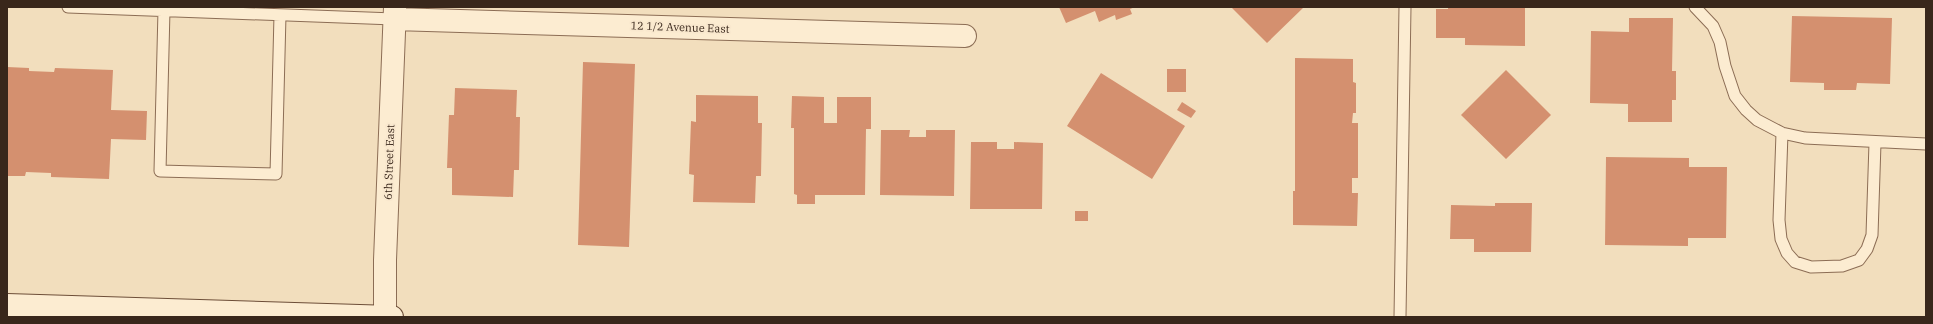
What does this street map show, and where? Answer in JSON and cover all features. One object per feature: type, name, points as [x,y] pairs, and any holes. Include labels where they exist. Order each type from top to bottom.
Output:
[{"type":"street","name":"12 1/2 Avenue East","points":[[394,13],[965,36]]},
{"type":"street","name":"6th Street East","points":[[385,317],[385,253],[394,13]]},
{"type":"street","points":[[7,305],[392,317]]},
{"type":"lane","points":[[68,7],[280,15],[394,13]]},
{"type":"lane","points":[[1400,317],[1406,7]]},
{"type":"lane","points":[[1695,7],[1713,26],[1720,42],[1725,66],[1735,96],[1757,120],[1782,133],[1804,138],[1926,144]]},
{"type":"lane","points":[[164,10],[160,171],[276,174],[280,15]]},
{"type":"lane","points":[[1782,133],[1779,220],[1781,240],[1786,253],[1795,262],[1811,267],[1842,266],[1858,260],[1867,249],[1872,235],[1875,142]]},
{"type":"building","points":[[1059,7],[1135,7],[1130,9],[1132,14],[1116,20],[1115,15],[1099,22],[1095,11],[1066,23]]},
{"type":"building","points":[[1304,7],[1267,43],[1232,8]]},
{"type":"building","points":[[1448,7],[1525,7],[1525,46],[1465,45],[1465,38],[1436,38],[1436,9],[1448,9]]},
{"type":"building","points":[[1792,16],[1892,18],[1890,84],[1857,83],[1856,90],[1824,90],[1824,83],[1790,82]]},
{"type":"building","points":[[1629,18],[1673,18],[1672,71],[1676,71],[1676,100],[1672,100],[1672,122],[1628,122],[1628,104],[1590,103],[1591,31],[1629,32]]},
{"type":"building","points":[[1295,58],[1353,59],[1353,82],[1356,83],[1356,113],[1353,113],[1352,123],[1358,123],[1358,178],[1352,178],[1352,193],[1358,193],[1357,226],[1293,225],[1293,191],[1295,191]]},
{"type":"building","points":[[583,62],[635,64],[629,247],[578,245]]},
{"type":"building","points":[[7,67],[29,68],[29,71],[54,72],[55,68],[113,70],[111,110],[147,111],[146,140],[111,139],[109,179],[51,177],[51,173],[26,172],[25,176],[7,176]]},
{"type":"building","points":[[1167,69],[1186,69],[1186,92],[1167,92]]},
{"type":"building","points":[[1506,70],[1551,115],[1506,159],[1461,115]]},
{"type":"building","points":[[1101,73],[1185,126],[1152,179],[1067,126]]},
{"type":"building","points":[[455,88],[517,90],[516,117],[520,117],[519,170],[514,170],[513,197],[452,195],[452,168],[447,168],[449,115],[454,115]]},
{"type":"building","points":[[696,95],[758,96],[758,123],[762,123],[761,176],[756,176],[755,203],[693,202],[694,175],[689,174],[691,121],[696,122]]},
{"type":"building","points":[[792,96],[824,97],[824,123],[837,123],[837,97],[871,97],[871,129],[866,129],[865,195],[815,195],[815,204],[797,204],[797,195],[794,194],[794,128],[791,128]]},
{"type":"building","points":[[1182,102],[1196,111],[1191,118],[1177,110]]},
{"type":"building","points":[[881,130],[910,130],[909,137],[926,137],[926,130],[955,130],[954,196],[880,195]]},
{"type":"building","points":[[971,142],[997,142],[997,149],[1014,149],[1014,142],[1043,143],[1042,209],[970,209]]},
{"type":"building","points":[[1606,157],[1689,158],[1689,167],[1727,167],[1726,238],[1688,238],[1688,246],[1605,245]]},
{"type":"building","points":[[1495,203],[1532,203],[1531,252],[1474,252],[1474,239],[1450,239],[1451,205],[1495,206]]},
{"type":"building","points":[[1075,211],[1088,211],[1088,221],[1075,221]]}]
